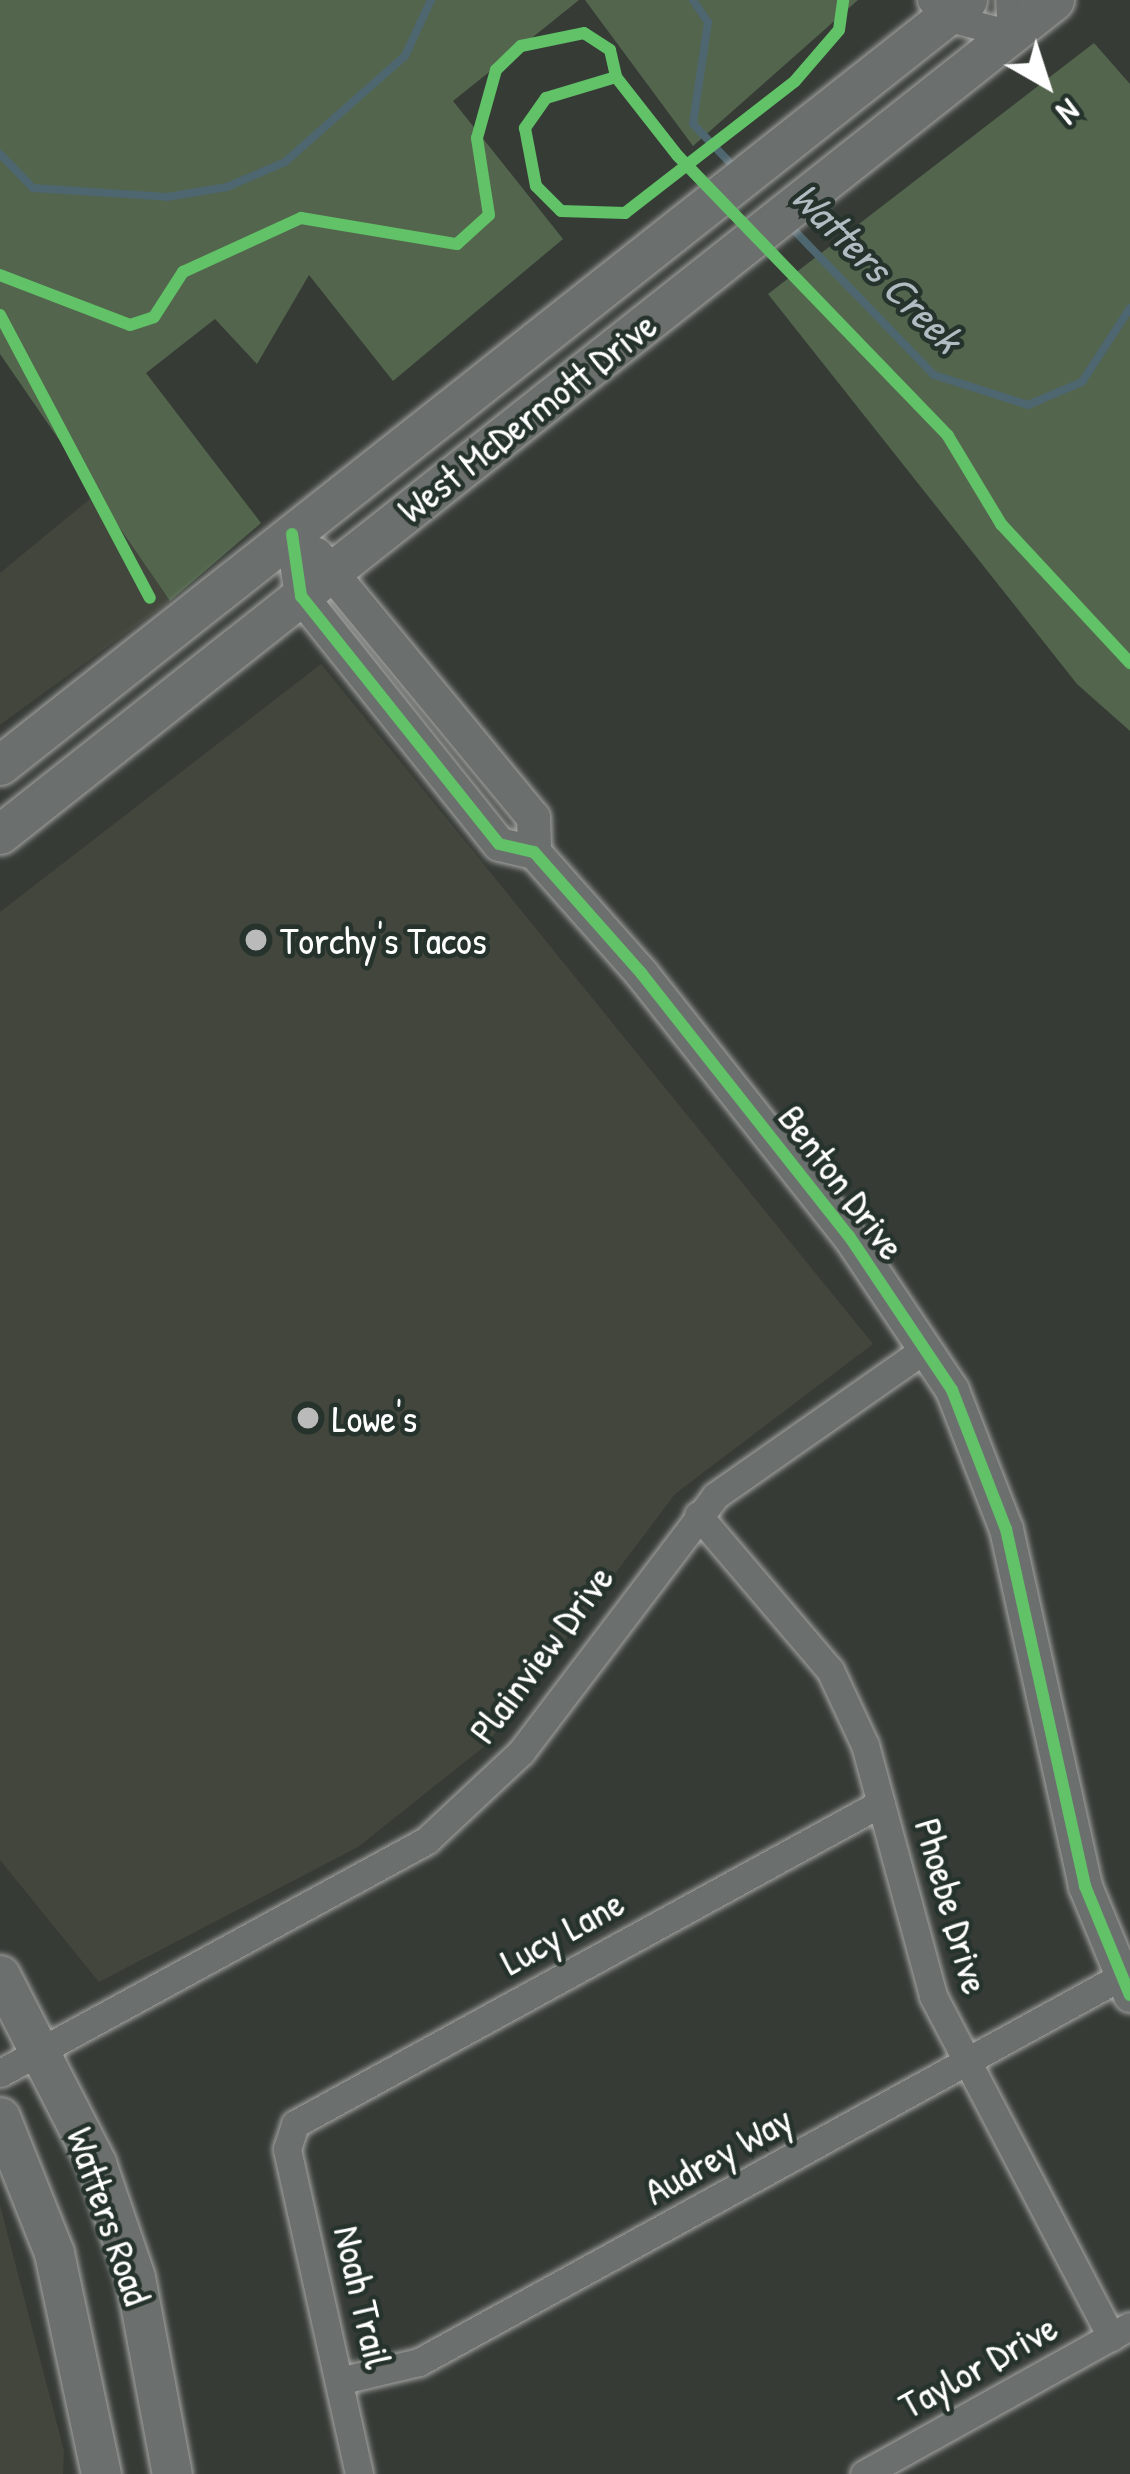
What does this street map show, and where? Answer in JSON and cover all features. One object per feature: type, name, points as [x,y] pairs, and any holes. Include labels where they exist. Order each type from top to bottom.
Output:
[{"type":"main road","name":"West McDermott Drive","points":[[0,834],[849,162],[1010,17],[1054,0]]},
{"type":"main road","name":"West McDermott Drive","points":[[0,765],[815,120],[948,6]]},
{"type":"main road","name":"Watters Road","points":[[0,1975],[45,2048],[135,2277],[172,2474]]},
{"type":"main road","name":"Watters Road","points":[[0,2117],[60,2273],[100,2474]]},
{"type":"street","points":[[948,6],[1010,17]]},
{"type":"street","points":[[292,534],[301,596]]},
{"type":"street","name":"Benton Drive","points":[[292,534],[334,569],[533,817],[534,852]]},
{"type":"street","name":"Benton Drive","points":[[301,596],[499,844],[534,852],[807,1182],[925,1349],[974,1432],[1006,1528],[1085,1886],[1126,1985]]},
{"type":"street","name":"Plainview Drive","points":[[0,2073],[427,1840],[521,1752],[698,1515],[766,1451],[925,1349]]},
{"type":"street","name":"Phoebe Drive","points":[[698,1515],[830,1670],[881,1803],[933,1996],[965,2065],[1120,2332]]},
{"type":"street","name":"Lucy Lane","points":[[288,2138],[313,2112],[881,1803]]},
{"type":"street","name":"Audrey Way","points":[[343,2380],[419,2362],[965,2065],[1126,1985]]},
{"type":"street","name":"Noah Trail","points":[[288,2138],[343,2380],[358,2474]]},
{"type":"street","name":"Taylor Drive","points":[[864,2474],[1120,2332]]},
{"type":"shaded area","points":[[96,494],[170,601],[0,725],[0,573]]},
{"type":"shaded area","points":[[321,664],[873,1344],[675,1494],[486,1745],[358,1847],[99,1982],[0,1860],[0,912]]},
{"type":"shaded area","points":[[0,2205],[64,2451],[63,2474],[0,2474]]},
{"type":"green space","points":[[0,0],[579,0],[453,101],[563,239],[393,381],[309,275],[257,364],[215,319],[146,373],[261,523],[170,601],[0,354]]},
{"type":"green space","points":[[585,0],[858,0],[693,146]]},
{"type":"green space","points":[[1094,43],[1130,84],[1130,731],[1077,684],[768,294]]},
{"type":"waterway","name":"Watters Creek","points":[[0,154],[33,188],[167,197],[227,187],[285,162],[405,56],[431,0]]},
{"type":"waterway","name":"Watters Creek","points":[[693,0],[708,22],[693,124],[733,166]]},
{"type":"waterway","name":"Watters Creek","points":[[789,225],[934,375],[1028,405],[1082,382],[1130,308]]},
{"type":"cycle path","points":[[616,77],[546,98],[525,128],[536,186],[561,211],[625,213],[795,81],[839,30],[843,0]]},
{"type":"cycle path","points":[[0,275],[130,325],[154,317],[183,272],[301,218],[457,244],[489,215],[477,138],[496,70],[521,46],[584,33],[610,50],[616,77],[678,156],[948,436],[1001,524],[1130,663]]},
{"type":"cycle path","points":[[0,315],[150,598]]},
{"type":"cycle path","points":[[292,534],[301,596],[499,844],[534,852],[641,973],[849,1236],[952,1390],[1006,1529],[1085,1886],[1130,1995]]},
{"type":"place","name":"Torchy's Tacos","points":[[256,940]]},
{"type":"place","name":"Lowe's","points":[[308,1418]]}]
